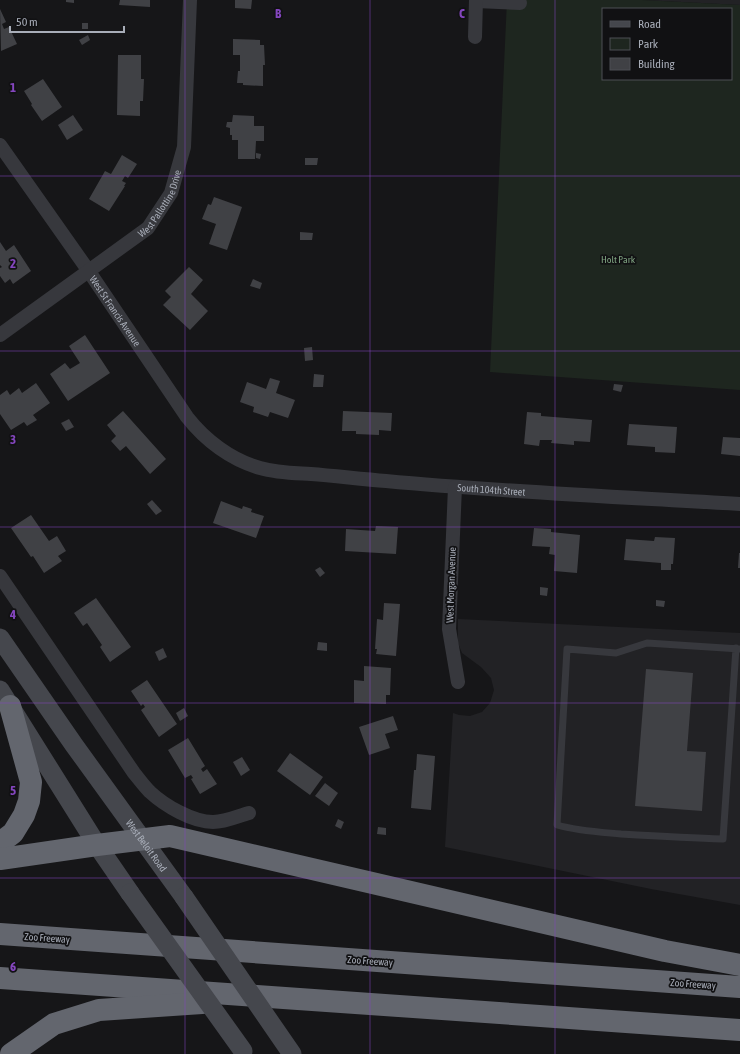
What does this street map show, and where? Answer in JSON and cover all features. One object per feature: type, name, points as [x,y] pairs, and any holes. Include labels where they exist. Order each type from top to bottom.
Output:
[{"type":"highway","points":[[0,843],[13,833],[24,816],[29,801],[31,782],[5,698]]},
{"type":"highway","points":[[0,860],[97,845],[170,836],[665,951],[740,966]]},
{"type":"highway","name":"Zoo Freeway","points":[[0,934],[740,987]]},
{"type":"highway","points":[[0,978],[740,1030]]},
{"type":"highway","points":[[11,1054],[54,1024],[99,1010],[286,998]]},
{"type":"main road","name":"West Beloit Road","points":[[0,638],[74,745],[184,897],[292,1054]]},
{"type":"main road","points":[[5,698],[97,845],[244,1052]]},
{"type":"street","name":"West Pallottine Drive","points":[[0,335],[148,228],[171,193],[184,146],[190,0]]},
{"type":"street","points":[[475,37],[476,1],[520,3]]},
{"type":"street","name":"West St Francis Avenue","points":[[0,145],[88,270],[192,424],[219,449],[244,463]]},
{"type":"street","name":"South 104th Street","points":[[244,463],[278,473],[309,474],[455,487],[740,504]]},
{"type":"street","name":"West Morgan Avenue","points":[[455,487],[449,629],[458,682]]},
{"type":"street","points":[[0,576],[134,773],[150,792],[181,813],[203,821],[213,822],[225,820],[249,813]]},
{"type":"lane","points":[[647,643],[738,649],[723,839],[661,837],[574,830],[557,825],[567,649],[616,653],[647,643]]},
{"type":"shaded area","points":[[642,0],[740,0],[740,5]]},
{"type":"shaded area","points":[[458,619],[740,633],[740,905],[651,889],[445,847],[453,713],[470,716],[482,712],[490,703],[494,690],[491,678],[481,667],[462,653],[458,643]]},
{"type":"green space","name":"Holt Park","points":[[507,0],[642,0],[740,5],[740,390],[490,372]]},
{"type":"building","points":[[66,0],[74,0],[74,3],[66,2]]},
{"type":"building","points":[[120,0],[150,0],[150,7],[119,5]]},
{"type":"building","points":[[235,0],[252,0],[251,9],[235,8]]},
{"type":"building","points":[[0,9],[6,22],[2,24],[4,29],[9,27],[17,44],[1,51]]},
{"type":"building","points":[[82,23],[88,23],[88,29],[82,29]]},
{"type":"building","points":[[88,35],[90,40],[82,45],[79,40]]},
{"type":"building","points":[[233,39],[260,40],[260,45],[264,45],[265,65],[263,65],[263,86],[243,85],[243,83],[237,83],[238,71],[240,71],[240,55],[233,55]]},
{"type":"building","points":[[118,55],[141,55],[141,79],[144,79],[143,101],[140,101],[140,116],[117,115]]},
{"type":"building","points":[[43,79],[62,107],[42,121],[31,105],[32,104],[24,91]]},
{"type":"building","points":[[73,115],[83,130],[67,140],[58,125]]},
{"type":"building","points":[[233,115],[254,116],[254,126],[264,126],[264,141],[256,141],[255,159],[238,159],[238,140],[232,140],[230,128],[226,127],[227,122],[232,122]]},
{"type":"building","points":[[256,153],[261,154],[260,159],[256,158]]},
{"type":"building","points":[[122,155],[137,164],[128,178],[125,176],[122,181],[126,183],[125,186],[109,211],[89,199],[105,171],[111,174]]},
{"type":"building","points":[[305,158],[318,158],[317,165],[305,165]]},
{"type":"building","points":[[214,197],[242,207],[227,250],[209,244],[216,224],[202,219],[208,204],[211,205]]},
{"type":"building","points":[[300,232],[313,233],[312,240],[300,240]]},
{"type":"building","points":[[0,242],[6,251],[14,245],[31,271],[13,284],[10,279],[5,283],[0,276],[0,268],[2,267],[0,265]]},
{"type":"building","points":[[189,267],[203,280],[191,294],[208,311],[190,330],[163,305],[171,297],[165,291]]},
{"type":"building","points":[[253,279],[262,283],[260,289],[250,286]]},
{"type":"building","points":[[85,335],[110,373],[68,401],[50,374],[65,363],[70,369],[80,363],[69,346]]},
{"type":"building","points":[[312,347],[313,360],[305,361],[304,348]]},
{"type":"building","points":[[314,374],[324,375],[323,387],[313,387]]},
{"type":"building","points":[[270,378],[280,381],[276,393],[295,400],[288,418],[270,412],[268,417],[253,412],[254,407],[240,402],[247,382],[266,389]]},
{"type":"building","points":[[36,383],[50,403],[33,415],[37,420],[27,426],[24,422],[11,430],[0,414],[0,395],[7,390],[10,395],[19,388],[22,393]]},
{"type":"building","points":[[614,384],[623,385],[621,392],[613,390]]},
{"type":"building","points":[[123,411],[166,459],[150,474],[126,446],[120,451],[111,441],[116,436],[107,425]]},
{"type":"building","points":[[343,411],[392,413],[391,431],[379,430],[379,435],[356,434],[356,431],[342,431]]},
{"type":"building","points":[[527,412],[541,413],[541,416],[592,420],[590,442],[574,441],[574,445],[551,443],[552,440],[540,440],[539,446],[524,444]]},
{"type":"building","points":[[69,419],[74,427],[66,431],[61,423]]},
{"type":"building","points":[[629,424],[677,427],[675,453],[655,452],[655,447],[627,445]]},
{"type":"building","points":[[723,437],[740,438],[740,456],[721,454]]},
{"type":"building","points":[[152,500],[162,511],[156,515],[147,504]]},
{"type":"building","points":[[221,501],[242,509],[243,506],[252,509],[251,512],[264,516],[256,538],[213,523]]},
{"type":"building","points":[[31,515],[49,541],[57,536],[66,551],[58,556],[62,561],[44,573],[11,528]]},
{"type":"building","points":[[376,526],[398,527],[396,554],[345,551],[346,529],[375,531]]},
{"type":"building","points":[[534,528],[551,529],[551,532],[580,535],[577,573],[554,571],[555,555],[549,554],[550,547],[532,546]]},
{"type":"building","points":[[655,537],[675,538],[673,564],[671,564],[671,570],[661,570],[661,563],[624,560],[626,539],[654,541]]},
{"type":"building","points":[[739,553],[740,568],[738,568]]},
{"type":"building","points":[[320,567],[325,573],[320,577],[315,570]]},
{"type":"building","points":[[540,587],[548,588],[547,596],[540,595]]},
{"type":"building","points":[[96,598],[131,647],[110,662],[100,647],[102,645],[87,623],[83,626],[74,613]]},
{"type":"building","points":[[656,600],[665,601],[664,607],[656,606]]},
{"type":"building","points":[[384,603],[400,604],[396,656],[376,654],[377,619],[383,620]]},
{"type":"building","points":[[318,642],[327,643],[327,651],[317,650]]},
{"type":"building","points":[[163,648],[167,657],[159,661],[155,652]]},
{"type":"building","points":[[364,666],[391,668],[390,695],[386,695],[386,704],[354,703],[354,680],[364,681]]},
{"type":"building","points":[[646,669],[693,673],[687,751],[706,752],[702,811],[635,806]]},
{"type":"building","points":[[147,680],[177,724],[159,737],[141,710],[145,707],[143,704],[141,706],[131,691]]},
{"type":"building","points":[[184,708],[188,716],[180,721],[176,713]]},
{"type":"building","points":[[393,716],[398,730],[385,734],[390,748],[369,755],[359,727]]},
{"type":"building","points":[[188,738],[205,766],[201,769],[203,772],[207,769],[217,784],[200,794],[191,779],[193,778],[191,775],[185,778],[168,750]]},
{"type":"building","points":[[290,753],[323,777],[310,795],[277,771]]},
{"type":"building","points":[[417,754],[435,756],[431,810],[411,808],[414,770],[416,770]]},
{"type":"building","points":[[242,757],[250,770],[241,776],[233,762]]},
{"type":"building","points":[[325,783],[338,793],[329,806],[315,796]]},
{"type":"building","points":[[338,819],[344,822],[341,829],[335,826]]},
{"type":"building","points":[[378,827],[386,828],[386,835],[377,834]]}]
